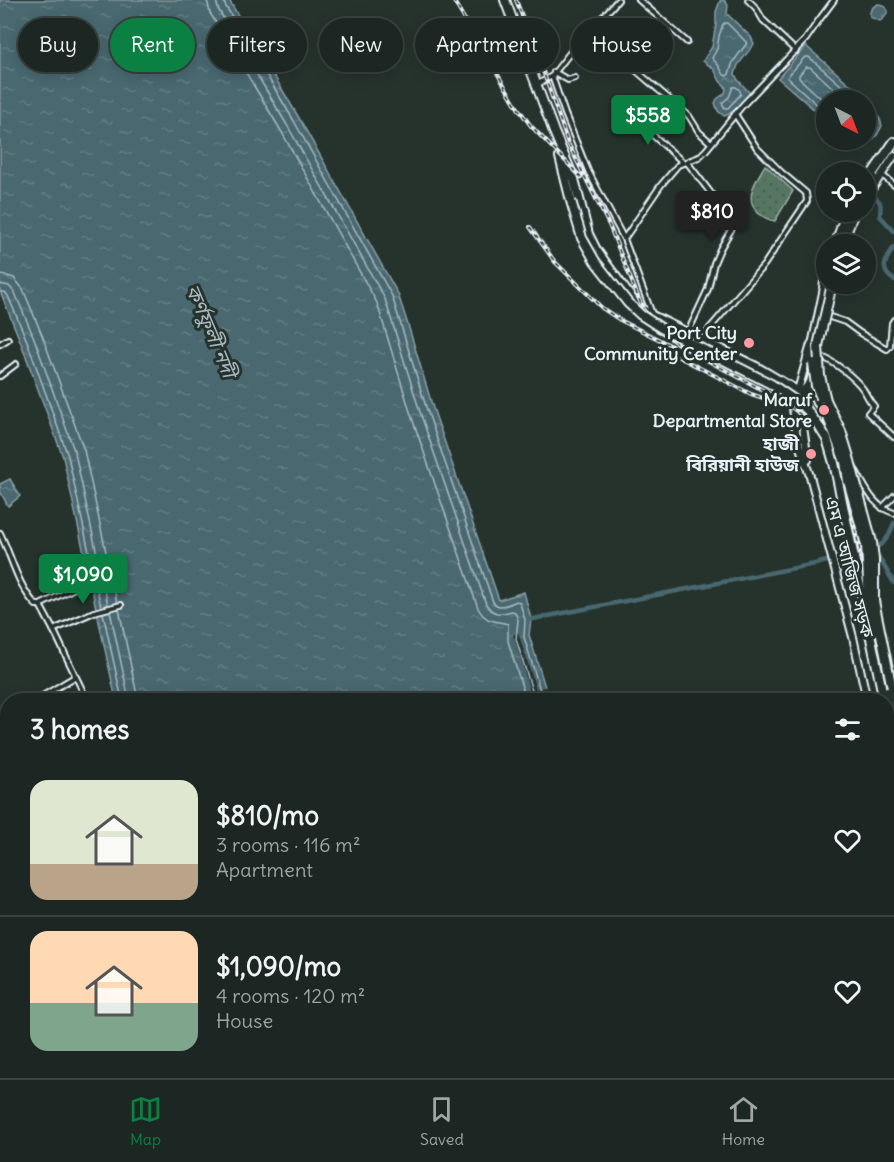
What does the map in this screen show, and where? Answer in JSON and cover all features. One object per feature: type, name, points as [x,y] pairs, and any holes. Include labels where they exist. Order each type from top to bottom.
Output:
[{"type":"highway","points":[[505,0],[574,179],[588,234],[596,250],[637,306],[652,316],[756,367],[797,391],[804,391],[808,386]]},
{"type":"highway","points":[[554,132],[582,238],[595,261],[628,303],[661,328],[788,394],[807,410],[827,439],[883,693]]},
{"type":"highway","points":[[876,168],[894,142]]},
{"type":"highway","points":[[876,177],[894,151]]},
{"type":"highway","points":[[824,294],[813,345],[816,386],[845,462],[866,545],[869,600],[887,693]]},
{"type":"highway","points":[[831,294],[818,346],[820,376],[826,400],[841,431],[872,542],[874,601],[893,693]]},
{"type":"main road","points":[[876,163],[894,136]]},
{"type":"main road","points":[[876,183],[894,156]]},
{"type":"main road","name":"এম এ আজিজ সড়ক","points":[[820,294],[810,346],[793,408],[794,419],[797,439],[810,476],[853,637],[865,693]]},
{"type":"main road","name":"এম এ আজিজ সড়ক","points":[[810,476],[801,414],[804,398],[819,356],[831,294]]},
{"type":"street","points":[[536,85],[553,74],[593,22],[600,20],[618,0]]},
{"type":"street","points":[[639,0],[687,42]]},
{"type":"street","points":[[748,0],[763,20],[796,51]]},
{"type":"street","points":[[624,239],[661,185],[678,165],[699,157],[735,114],[796,51],[834,0]]},
{"type":"street","points":[[637,72],[689,116],[699,132],[711,143]]},
{"type":"street","points":[[553,74],[568,80],[575,78]]},
{"type":"street","points":[[553,74],[588,171],[624,239],[652,316]]},
{"type":"street","points":[[627,112],[686,163],[713,195],[739,216],[720,249],[708,289],[687,333]]},
{"type":"street","points":[[703,341],[710,328],[764,265],[807,201],[806,193],[757,148],[735,114]]},
{"type":"street","points":[[881,175],[894,186]]},
{"type":"street","points":[[827,316],[845,322],[887,349],[890,346],[894,320]]},
{"type":"street","points":[[0,344],[8,339]]},
{"type":"street","points":[[819,356],[833,363],[862,388],[874,406],[868,413],[894,437]]},
{"type":"street","points":[[0,376],[16,364]]},
{"type":"street","points":[[804,398],[847,455],[876,504],[893,513]]},
{"type":"street","points":[[882,508],[894,496]]},
{"type":"street","points":[[0,533],[12,566],[34,604],[40,605],[87,582]]},
{"type":"street","points":[[40,605],[84,693]]},
{"type":"street","points":[[54,630],[94,612],[121,605]]},
{"type":"street","points":[[49,693],[75,675]]},
{"type":"green space","points":[[765,165],[793,191],[775,221],[758,213],[752,201],[752,189]]},
{"type":"water","name":"কর্ণফুলী নদী","points":[[0,0],[229,0],[240,18],[207,18],[207,72],[272,72],[398,294],[433,408],[499,600],[524,592],[531,619],[529,635],[547,693],[114,693],[63,457],[0,291]]},
{"type":"water","points":[[724,0],[728,5],[727,14],[751,37],[754,44],[738,65],[735,74],[749,94],[735,110],[724,116],[718,111],[715,103],[724,94],[725,86],[714,69],[703,61],[712,47],[716,12],[720,1]]},
{"type":"water","points":[[878,4],[884,5],[888,11],[880,21],[870,17],[871,9]]},
{"type":"water","points":[[806,46],[854,88],[852,90],[816,90],[816,111],[778,78]]},
{"type":"water","points":[[876,114],[882,126],[876,136]]},
{"type":"water","points":[[10,479],[20,496],[8,506],[0,491],[0,484]]},
{"type":"pier","points":[[518,632],[536,689],[548,686],[549,688],[537,693],[530,693],[513,635]]},
{"type":"waterway","points":[[876,198],[880,204],[880,216],[894,231]]},
{"type":"waterway","points":[[894,247],[885,264],[886,272],[894,280]]},
{"type":"waterway","points":[[528,620],[815,564],[874,549],[883,543],[894,523]]},
{"type":"waterway","points":[[874,549],[894,583]]},
{"type":"railway","points":[[453,0],[531,126],[581,177]]},
{"type":"railway","points":[[516,0],[568,143],[609,225],[643,309],[671,339],[785,402],[830,441],[838,458],[894,691]]},
{"type":"railway","points":[[530,227],[555,262],[602,308],[620,320],[672,346]]},
{"type":"railway","points":[[659,347],[751,394],[775,402]]},
{"type":"place","name":"Port City Community Center","points":[[749,343]]},
{"type":"place","name":"Maruf Departmental Store","points":[[824,410]]},
{"type":"place","name":"হাজী বিরিয়ানী হাউজ","points":[[811,454]]}]
